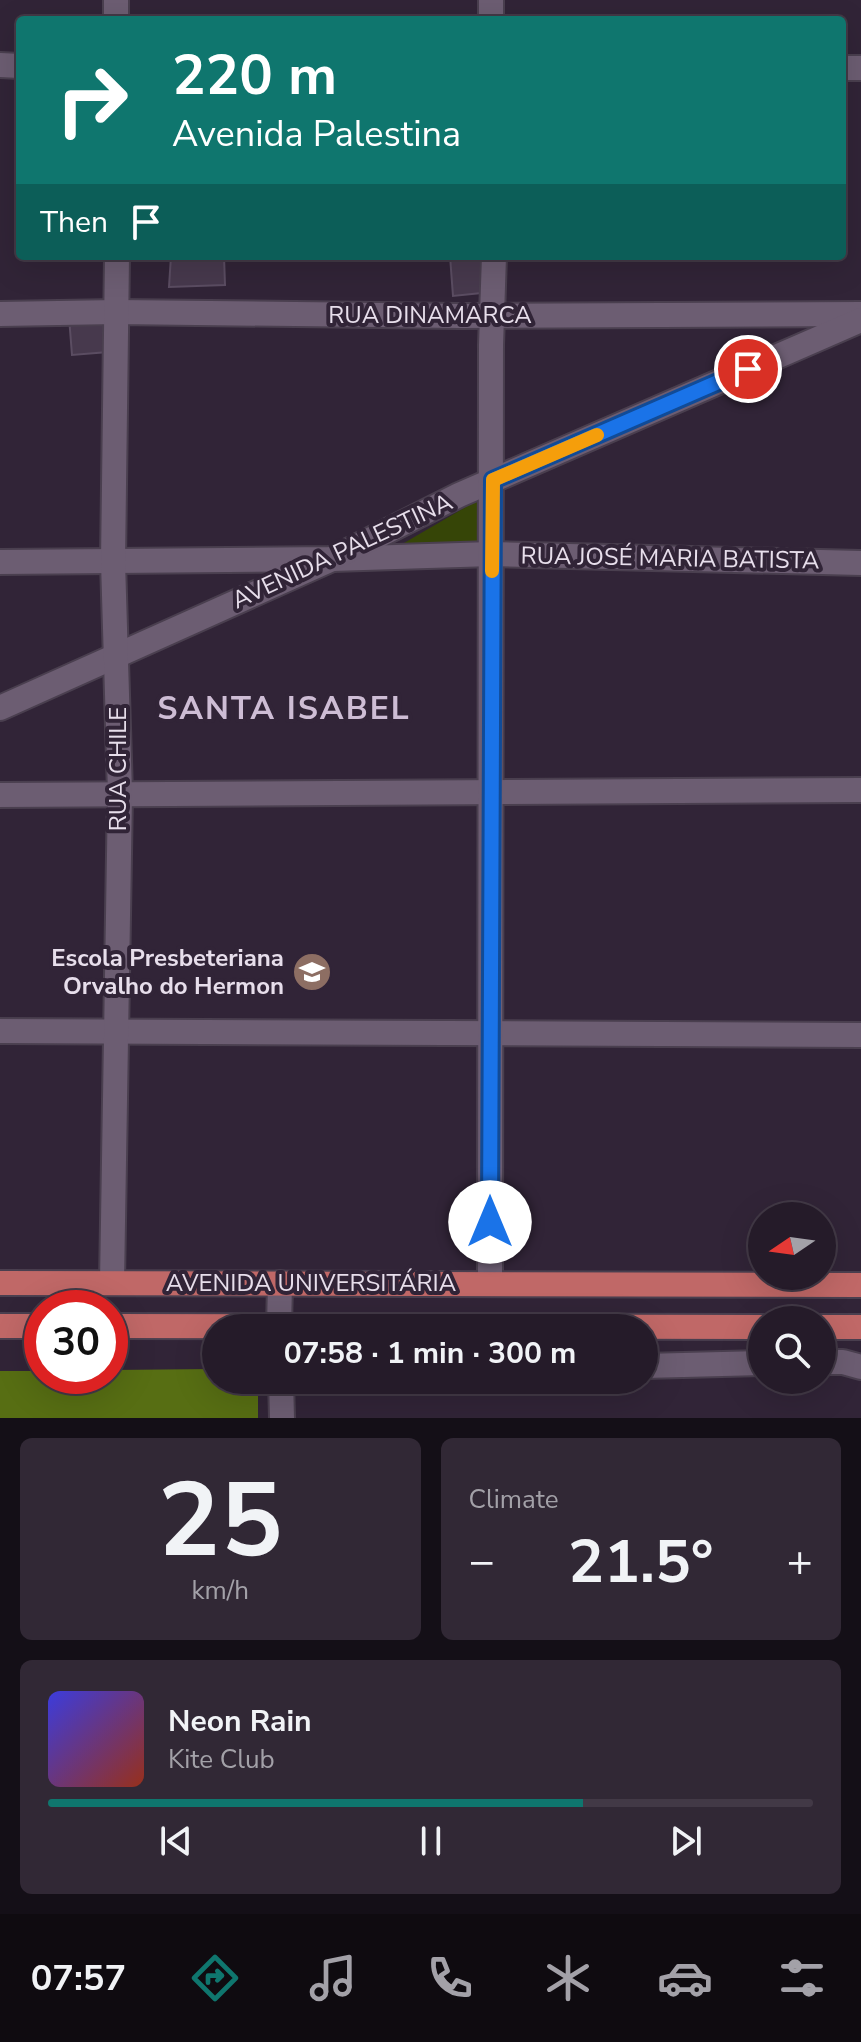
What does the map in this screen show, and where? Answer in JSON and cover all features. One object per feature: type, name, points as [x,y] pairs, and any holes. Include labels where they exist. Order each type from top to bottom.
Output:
[{"type":"main road","name":"AVENIDA UNIVERSITÁRIA","points":[[0,1283],[861,1285]]},
{"type":"main road","points":[[0,1326],[24,1326]]},
{"type":"main road","name":"AVENIDA UNIVERSITÁRIA","points":[[128,1326],[202,1327]]},
{"type":"main road","name":"AVENIDA UNIVERSITÁRIA","points":[[658,1327],[748,1327]]},
{"type":"main road","points":[[836,1327],[861,1327]]},
{"type":"street","name":"RUA CHILE","points":[[112,1283],[120,793],[113,562],[117,260]]},
{"type":"street","points":[[490,1284],[491,316],[494,260]]},
{"type":"street","name":"RUA DINAMARCA","points":[[0,314],[117,312],[861,317]]},
{"type":"street","name":"AVENIDA PALESTINA","points":[[0,708],[332,559],[493,480],[861,317]]},
{"type":"street","name":"RUA JOSÉ MARIA BATISTA","points":[[0,562],[492,554],[861,563]]},
{"type":"street","points":[[0,795],[861,790]]},
{"type":"street","points":[[0,1031],[861,1035]]},
{"type":"street","points":[[279,1314],[280,1283]]},
{"type":"street","points":[[836,1362],[861,1367]]},
{"type":"street","points":[[658,1366],[748,1363]]},
{"type":"street","points":[[281,1394],[282,1418]]},
{"type":"green space","points":[[483,497],[486,553],[392,550]]},
{"type":"green space","points":[[202,1369],[202,1394],[258,1394],[258,1418],[0,1418],[0,1371],[24,1371],[24,1394],[128,1394],[128,1370]]},
{"type":"building","points":[[171,260],[224,260],[225,285],[169,287]]},
{"type":"building","points":[[450,260],[491,260],[491,292],[453,296]]},
{"type":"building","points":[[114,316],[108,352],[72,355],[69,317]]},
{"type":"slow traffic","points":[[492,571],[493,480],[597,435]]},
{"type":"place","name":"Escola Presbeteriana Orvalho do Hermon","points":[[312,972]]},
{"type":"district","name":"SANTA ISABEL","points":[[284,708]]},
{"type":"route","points":[[490,1222],[493,480],[748,369]]}]
